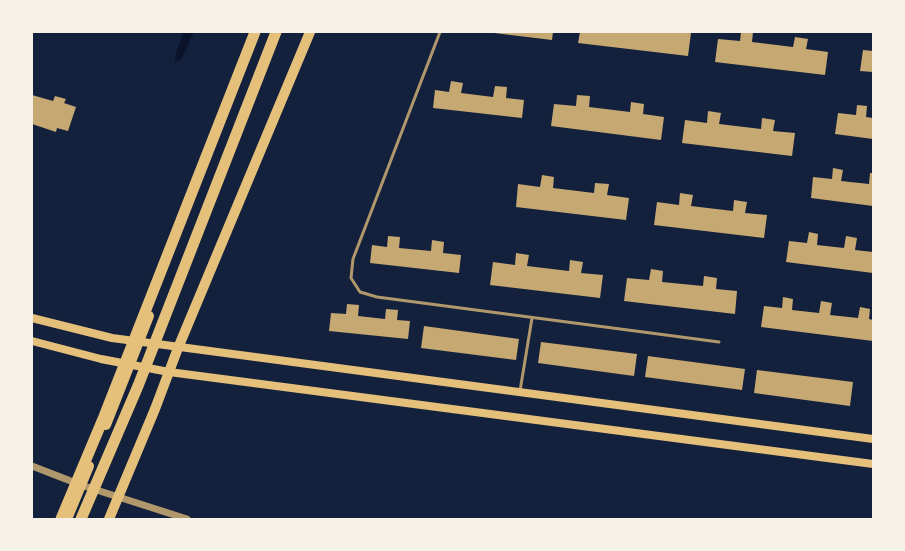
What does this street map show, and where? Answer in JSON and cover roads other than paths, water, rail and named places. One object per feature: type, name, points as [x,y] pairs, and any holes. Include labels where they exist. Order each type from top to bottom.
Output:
[{"type":"highway","points":[[61,519],[103,420],[254,32]]},
{"type":"highway","points":[[81,519],[138,386],[276,32]]},
{"type":"main road","points":[[67,519],[130,368],[254,32]]},
{"type":"main road","points":[[109,519],[178,348],[310,32]]},
{"type":"main road","points":[[32,318],[112,338],[178,348],[873,439]]},
{"type":"main road","points":[[32,341],[100,359],[169,372],[873,464]]},
{"type":"street","points":[[32,466],[81,485],[187,519]]},
{"type":"lane","points":[[440,32],[353,259],[351,278],[360,292],[377,298],[720,342]]},
{"type":"lane","points":[[520,392],[532,318]]},
{"type":"water","points":[[183,32],[194,32],[181,60],[175,62],[175,57]]}]
